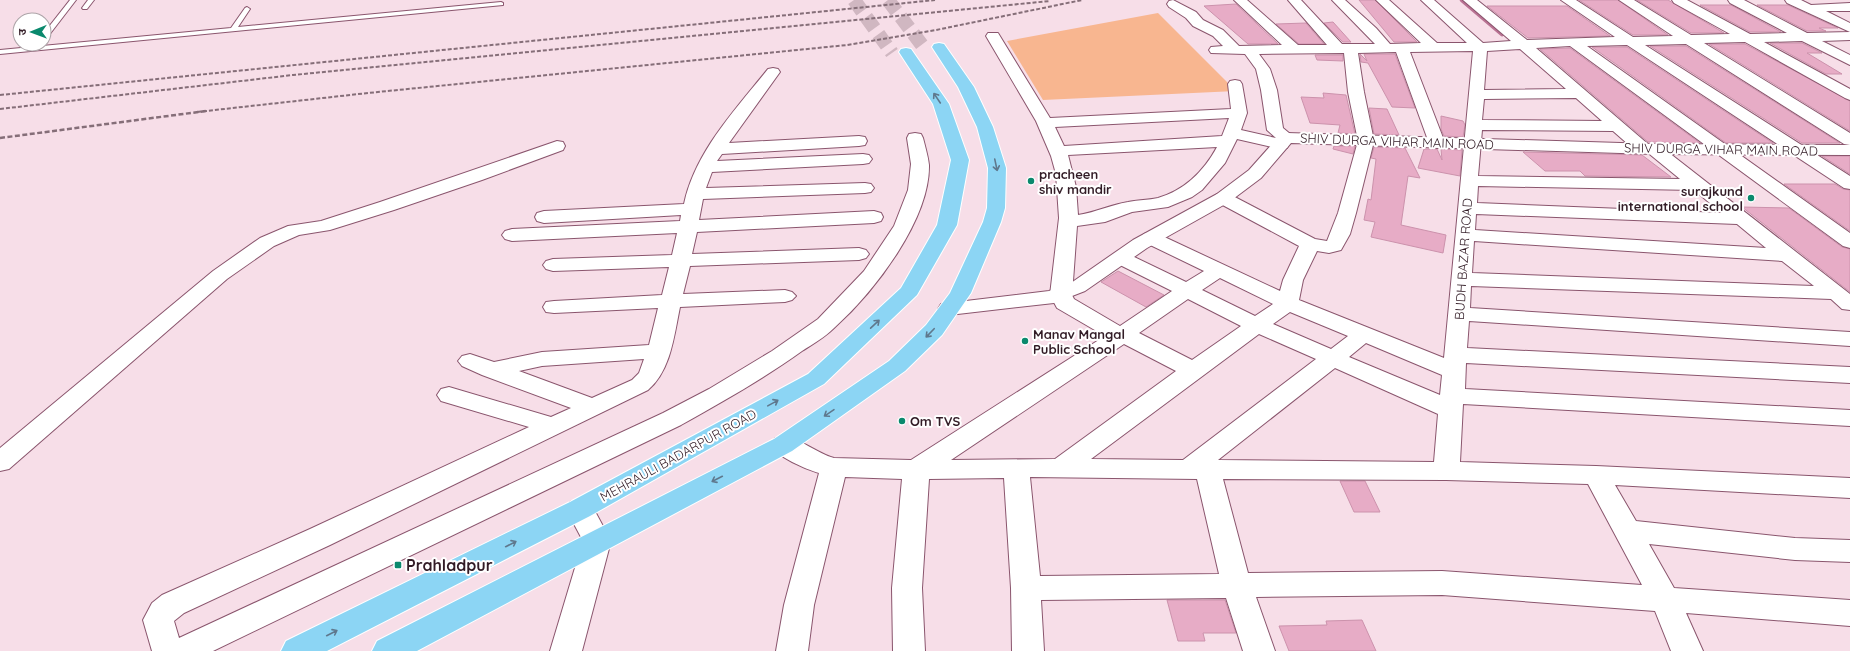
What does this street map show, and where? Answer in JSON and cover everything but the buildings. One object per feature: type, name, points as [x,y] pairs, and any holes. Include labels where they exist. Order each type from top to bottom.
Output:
[{"type":"main road","points":[[388,651],[783,445],[897,366],[934,330],[960,293],[992,222],[996,208],[997,168],[985,127],[932,48]]},
{"type":"main road","name":"MEHRAULI BADARPUR ROAD","points":[[297,651],[580,508],[816,379],[910,291],[947,225],[960,160],[934,117],[899,53]]},
{"type":"street","points":[[1240,0],[1294,49]]},
{"type":"street","points":[[1223,198],[1310,244],[1329,247],[1334,246],[1340,234],[1366,141],[1356,92],[1344,48],[1294,0]]},
{"type":"street","points":[[1338,0],[1371,31],[1394,48],[1437,143]]},
{"type":"street","points":[[1382,0],[1433,48]]},
{"type":"street","points":[[1427,0],[1479,54],[1526,51]]},
{"type":"street","points":[[1469,0],[1612,126],[1648,148],[1700,185],[1843,299]]},
{"type":"street","points":[[1567,0],[1850,184]]},
{"type":"street","points":[[1625,0],[1690,39],[1850,140]]},
{"type":"street","points":[[1678,0],[1850,95]]},
{"type":"street","points":[[1734,0],[1850,61]]},
{"type":"street","points":[[1791,0],[1850,28]]},
{"type":"street","points":[[1830,0],[1848,7]]},
{"type":"street","points":[[1173,4],[1190,15],[1198,23],[1218,33],[1243,49],[1263,69],[1270,90],[1275,130],[1284,141]]},
{"type":"street","points":[[1808,8],[1848,7]]},
{"type":"street","points":[[993,36],[1044,122],[1058,151],[1065,174],[1068,192],[1061,295],[1068,306],[1122,336],[1133,339],[1193,370]]},
{"type":"street","points":[[1216,50],[1433,48],[1479,54],[1526,51],[1573,42],[1850,36]]},
{"type":"street","points":[[1573,42],[1850,242]]},
{"type":"street","name":"BUDH BAZAR ROAD","points":[[1446,471],[1479,54]]},
{"type":"street","points":[[168,651],[158,620],[163,612],[173,604],[320,538],[640,385],[648,378],[659,351],[681,260],[691,210],[711,158],[741,113],[773,72]]},
{"type":"street","points":[[1067,222],[1098,218],[1129,207],[1161,203],[1186,193],[1202,180],[1219,160],[1239,113],[1235,84]]},
{"type":"street","points":[[1476,94],[1574,93]]},
{"type":"street","points":[[1044,122],[1239,113]]},
{"type":"street","points":[[1473,135],[1612,126]]},
{"type":"street","name":"SHIV DURGA VIHAR MAIN ROAD","points":[[949,309],[1019,302],[1061,295],[1078,287],[1151,238],[1223,198],[1255,174],[1284,141],[1437,143],[1473,135],[1648,148],[1799,151],[1850,150]]},
{"type":"street","points":[[1058,151],[1230,137],[1284,141]]},
{"type":"street","points":[[182,651],[672,419],[717,395],[780,356],[826,324],[867,281],[904,226],[917,190],[920,164],[915,138]]},
{"type":"street","points":[[711,158],[859,141]]},
{"type":"street","points":[[0,462],[220,275],[267,242],[295,230],[323,226],[387,206],[476,176],[557,146]]},
{"type":"street","points":[[711,158],[783,163],[863,159]]},
{"type":"street","points":[[781,221],[783,163]]},
{"type":"street","points":[[1469,181],[1700,185]]},
{"type":"street","points":[[512,235],[691,210],[783,191],[865,188]]},
{"type":"street","points":[[1467,208],[1743,219]]},
{"type":"street","points":[[544,217],[691,210],[781,221],[874,217]]},
{"type":"street","points":[[1465,235],[1788,255]]},
{"type":"street","points":[[1151,238],[1288,303],[1364,334],[1455,363],[1850,375]]},
{"type":"street","points":[[1061,468],[1193,370],[1288,303],[1293,280],[1310,244]]},
{"type":"street","points":[[553,265],[859,254]]},
{"type":"street","points":[[1121,258],[1257,325],[1332,358],[1452,403],[1850,418]]},
{"type":"street","points":[[916,470],[1122,336],[1186,291],[1219,270]]},
{"type":"street","points":[[1462,279],[1843,299]]},
{"type":"street","points":[[554,307],[786,296]]},
{"type":"street","points":[[1459,314],[1850,339]]},
{"type":"street","points":[[1198,470],[1332,358],[1364,334]]},
{"type":"street","points":[[592,407],[480,365],[659,351]]},
{"type":"street","points":[[449,395],[553,426]]},
{"type":"street","points":[[783,445],[820,464],[834,467],[916,470],[1061,468],[1446,471],[1596,475],[1850,488]]},
{"type":"street","points":[[792,651],[799,605],[834,467]]},
{"type":"street","points":[[1016,468],[1026,588],[1028,651]]},
{"type":"street","points":[[909,651],[907,588],[916,470]]},
{"type":"street","points":[[1198,470],[1259,651]]},
{"type":"street","points":[[1596,475],[1665,600],[1687,651]]},
{"type":"street","points":[[566,651],[597,541],[580,508]]},
{"type":"street","points":[[1627,531],[1795,549],[1850,551]]},
{"type":"street","points":[[1026,588],[1442,583],[1849,614]]},
{"type":"lane","points":[[52,28],[73,0]]},
{"type":"lane","points":[[85,8],[91,0]]},
{"type":"lane","points":[[52,45],[233,30],[501,4]]},
{"type":"lane","points":[[233,30],[247,9]]},
{"type":"lane","points":[[0,52],[12,50]]},
{"type":"shaded area","points":[[1158,13],[1236,91],[1043,100],[1007,41]]},
{"type":"waterway","points":[[1462,0],[1502,34]]},
{"type":"tunnel","points":[[854,0],[892,53]]},
{"type":"tunnel","points":[[888,0],[925,49]]},
{"type":"railway","points":[[0,95],[935,0]]},
{"type":"railway","points":[[206,111],[368,93],[847,45],[936,30],[1082,0]]},
{"type":"railway","points":[[0,109],[293,75],[1050,1]]},
{"type":"railway","points":[[0,138],[206,111]]},
{"type":"railway","points":[[197,112],[206,111]]},
{"type":"place","name":"pracheen shiv mandir","points":[[1031,181]]},
{"type":"place","name":"surajkund international school","points":[[1751,198]]},
{"type":"place","name":"Manav Mangal Public School","points":[[1025,341]]},
{"type":"place","name":"Om TVS","points":[[902,421]]},
{"type":"place","name":"Prahladpur","points":[[398,565]]}]
